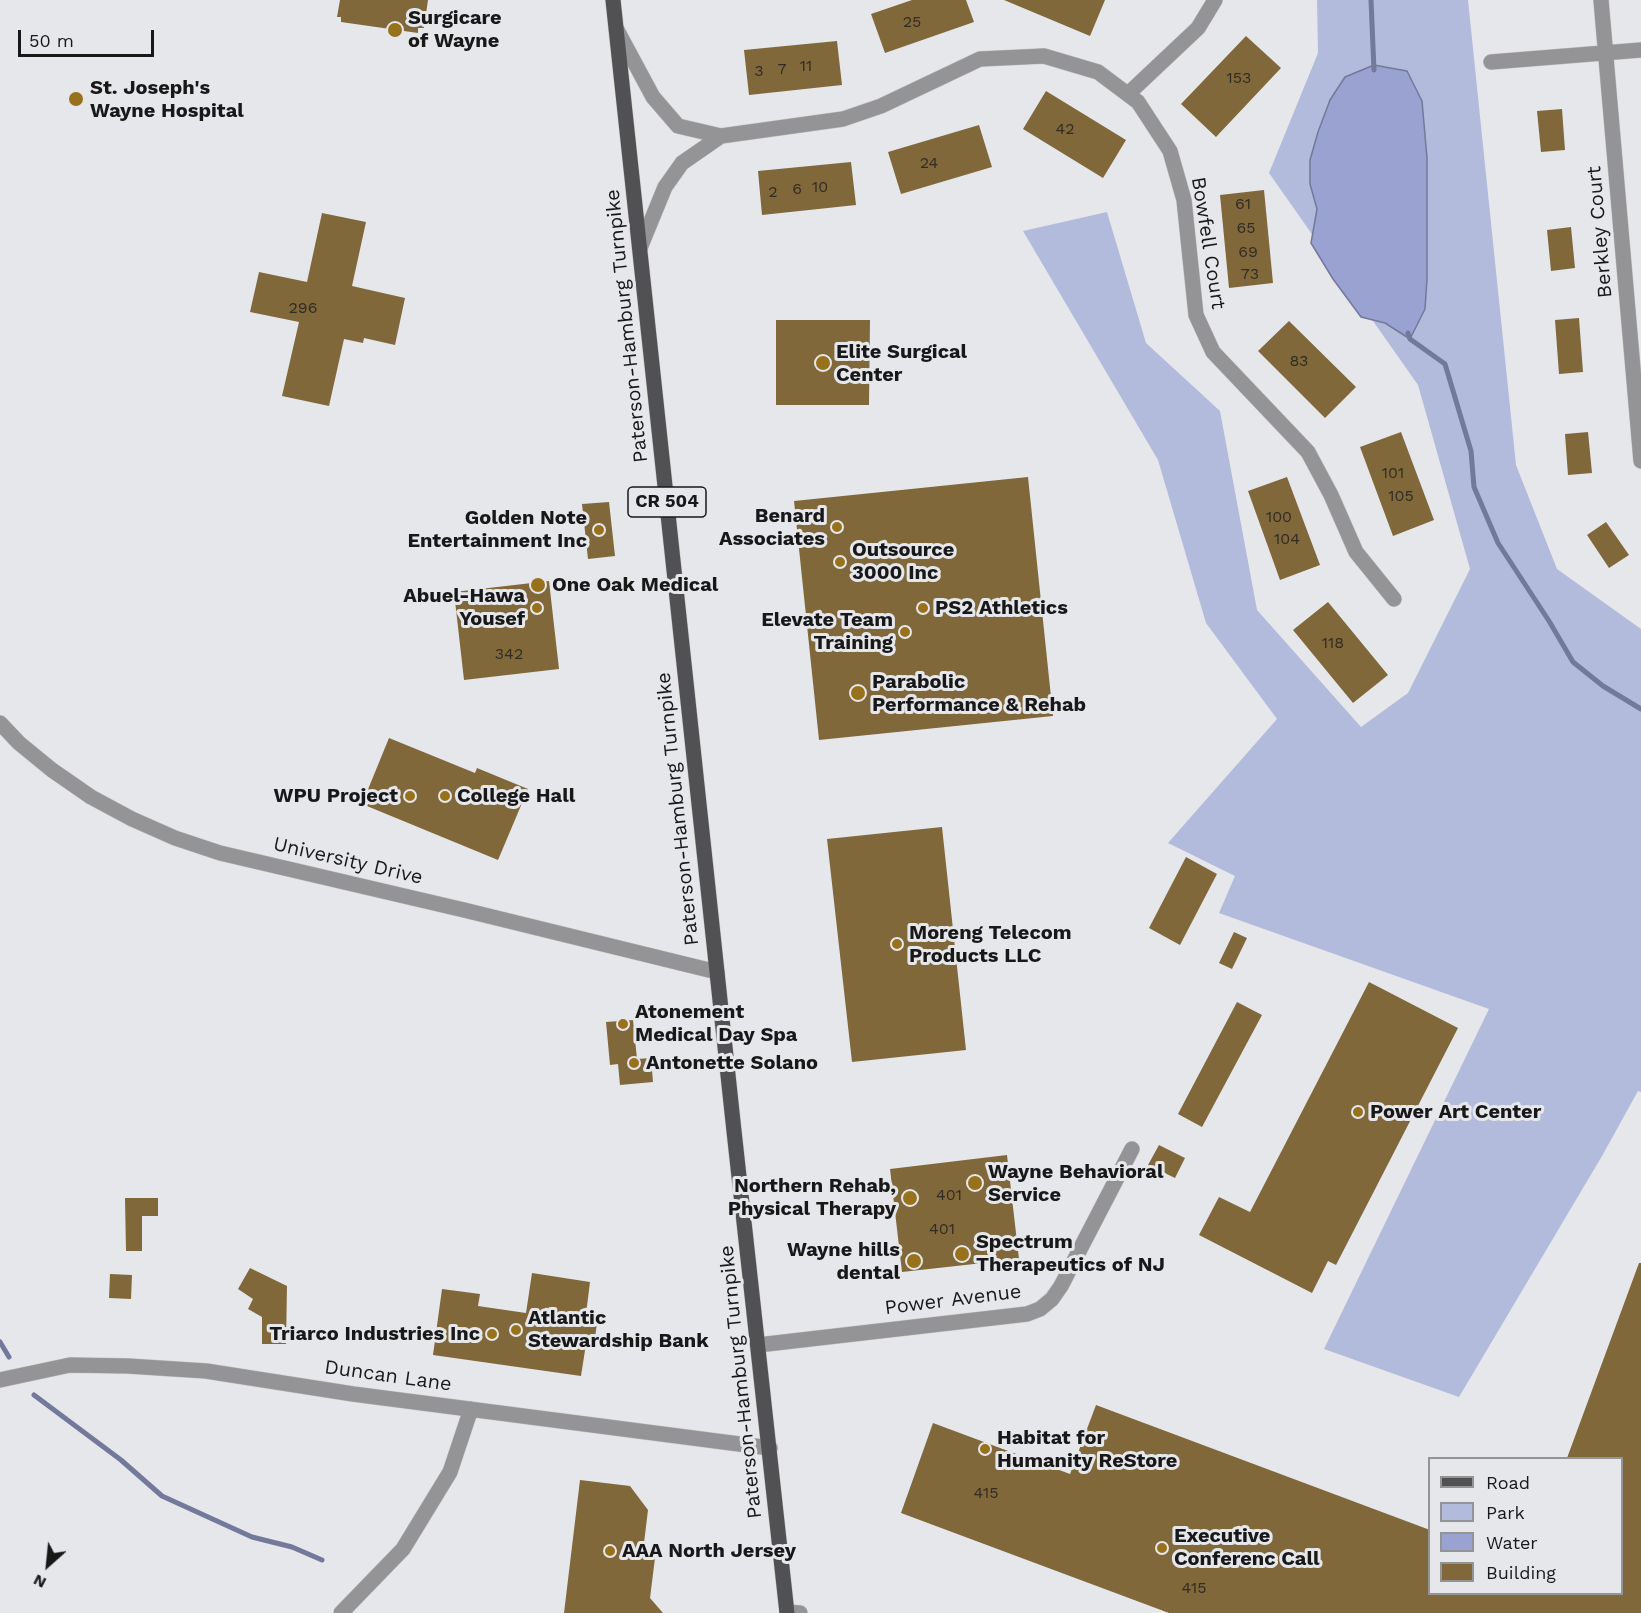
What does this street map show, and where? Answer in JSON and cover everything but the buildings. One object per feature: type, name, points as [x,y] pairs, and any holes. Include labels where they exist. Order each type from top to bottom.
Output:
[{"type":"main road","name":"Paterson-Hamburg Turnpike","points":[[614,0],[758,1345],[792,1613]]},
{"type":"street","points":[[1128,94],[1198,28],[1215,0]]},
{"type":"street","name":"Berkley Court","points":[[1601,0],[1641,461]]},
{"type":"street","name":"Bowfell Court","points":[[617,30],[653,97],[678,126],[721,136],[843,119],[881,106],[980,59],[1044,56],[1098,72],[1138,102],[1170,151],[1184,200],[1196,315],[1213,352],[1308,452],[1331,495],[1356,552],[1394,599]]},
{"type":"street","points":[[1491,62],[1641,50]]},
{"type":"street","name":"Bowfell Court","points":[[640,248],[665,187],[682,163],[721,136]]},
{"type":"street","name":"University Drive","points":[[0,723],[44,763],[91,797],[175,838],[220,853],[717,972]]},
{"type":"street","name":"Power Avenue","points":[[758,1345],[1027,1314],[1040,1309],[1062,1286],[1132,1149]]},
{"type":"street","name":"Duncan Lane","points":[[0,1380],[70,1365],[206,1371],[353,1394],[770,1448]]},
{"type":"street","points":[[341,1613],[402,1549],[450,1472],[471,1409]]},
{"type":"green space","points":[[1317,0],[1468,0],[1516,465],[1557,569],[1641,629],[1641,1092],[1638,1091],[1459,1397],[1324,1349],[1489,1009],[1219,913],[1235,876],[1168,843],[1277,719],[1206,623],[1158,460],[1023,231],[1107,212],[1146,343],[1220,411],[1257,610],[1361,727],[1408,693],[1470,569],[1418,385],[1269,173],[1318,53]]},
{"type":"water","points":[[1374,65],[1407,71],[1422,101],[1427,158],[1427,279],[1425,309],[1410,339],[1385,323],[1361,317],[1333,279],[1311,243],[1317,209],[1310,184],[1310,160],[1318,132],[1330,100],[1345,77]]},
{"type":"waterway","points":[[1371,0],[1374,70]]},
{"type":"waterway","points":[[1408,333],[1410,339],[1445,364],[1471,451],[1474,487],[1498,543],[1573,662],[1603,686],[1641,709]]},
{"type":"waterway","points":[[0,1342],[9,1357]]},
{"type":"waterway","points":[[34,1395],[121,1460],[162,1496],[252,1537],[292,1547],[322,1560]]},
{"type":"place","name":"Surgicare of Wayne","points":[[395,30]]},
{"type":"place","name":"St. Joseph's Wayne Hospital","points":[[76,99]]},
{"type":"place","name":"Elite Surgical Center","points":[[823,363]]},
{"type":"place","name":"Benard Associates","points":[[837,527]]},
{"type":"place","name":"Golden Note Entertainment Inc","points":[[599,530]]},
{"type":"place","name":"Outsource 3000 Inc","points":[[840,562]]},
{"type":"place","name":"One Oak Medical","points":[[538,585]]},
{"type":"place","name":"Abuel-Hawa Yousef","points":[[537,608]]},
{"type":"place","name":"PS2 Athletics","points":[[923,608]]},
{"type":"place","name":"Elevate Team Training","points":[[905,632]]},
{"type":"place","name":"Parabolic Performance & Rehab","points":[[858,693]]},
{"type":"place","name":"WPU Project","points":[[410,796]]},
{"type":"place","name":"College Hall","points":[[445,796]]},
{"type":"place","name":"Moreng Telecom Products LLC","points":[[897,944]]},
{"type":"place","name":"Atonement Medical Day Spa","points":[[623,1024]]},
{"type":"place","name":"Antonette Solano","points":[[634,1063]]},
{"type":"place","name":"Power Art Center","points":[[1358,1112]]},
{"type":"place","name":"Wayne Behavioral Service","points":[[975,1183]]},
{"type":"place","name":"Northern Rehab, Physical Therapy","points":[[910,1198]]},
{"type":"place","name":"Spectrum Therapeutics of NJ","points":[[962,1254]]},
{"type":"place","name":"Wayne hills dental","points":[[914,1261]]},
{"type":"place","name":"Atlantic Stewardship Bank","points":[[516,1330]]},
{"type":"place","name":"Triarco Industries Inc","points":[[492,1334]]},
{"type":"place","name":"Habitat for Humanity ReStore","points":[[985,1449]]},
{"type":"place","name":"Executive Conferenc Call","points":[[1162,1548]]},
{"type":"place","name":"AAA North Jersey","points":[[610,1551]]}]
